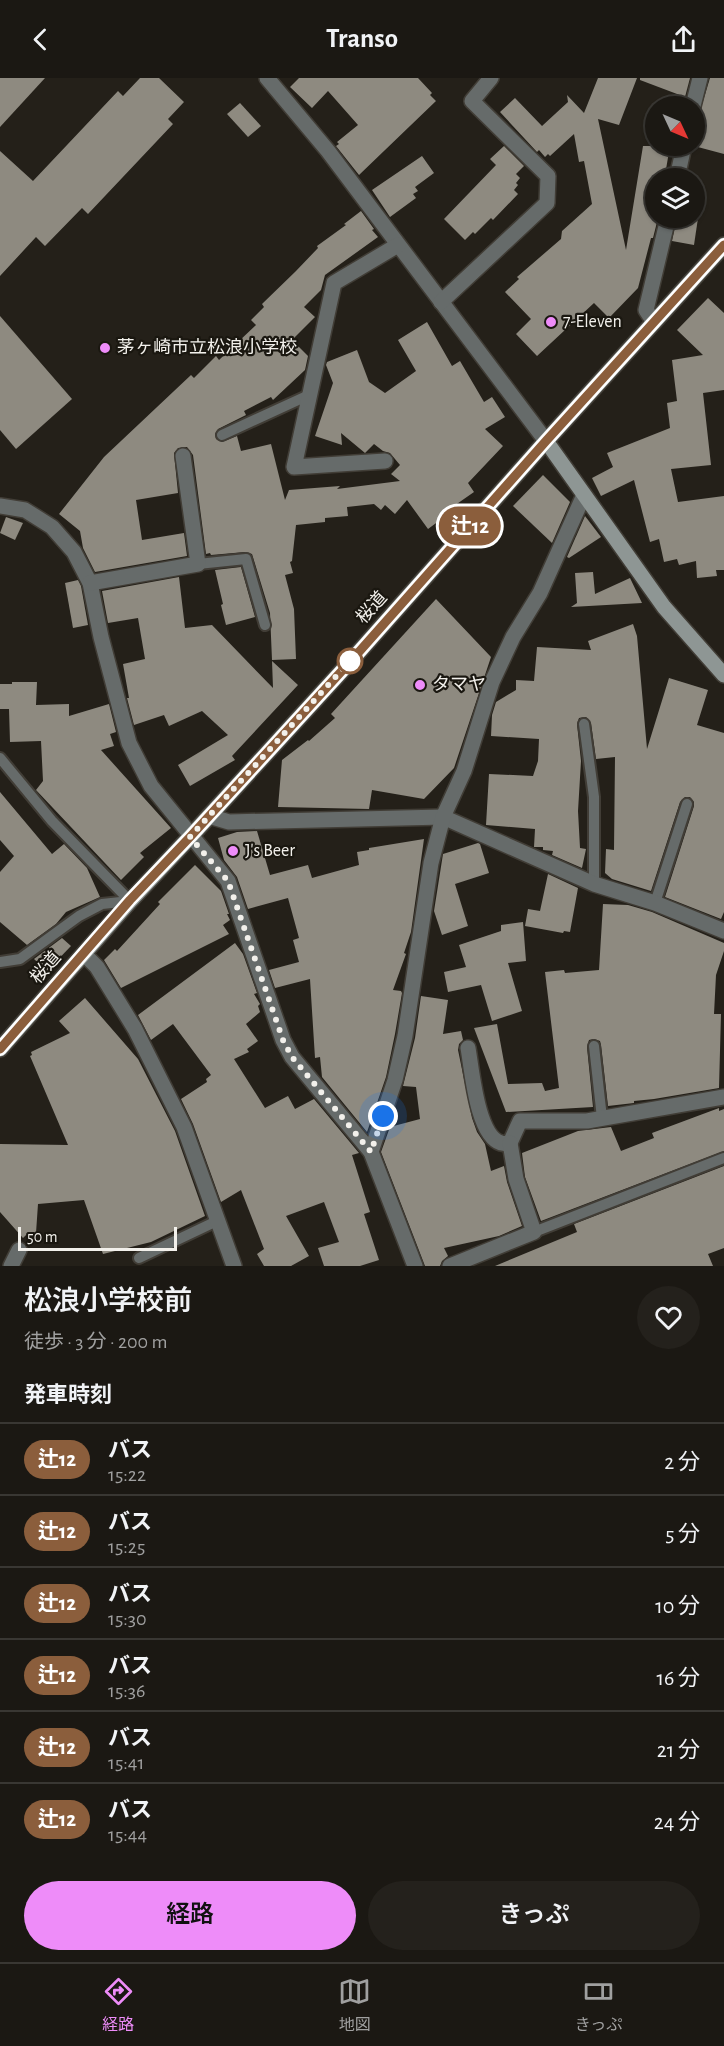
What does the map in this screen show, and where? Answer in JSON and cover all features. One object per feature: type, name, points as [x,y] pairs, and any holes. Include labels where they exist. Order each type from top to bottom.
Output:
[{"type":"street","points":[[267,78],[328,152],[546,441],[664,607],[724,675]]},
{"type":"street","points":[[441,302],[547,203],[548,176],[472,101],[491,78]]},
{"type":"street","points":[[696,96],[700,78]]},
{"type":"street","points":[[654,322],[646,310],[666,228]]},
{"type":"street","name":"桜道","points":[[0,1049],[130,900],[350,662],[724,245]]},
{"type":"street","points":[[385,461],[294,467],[334,283],[398,246]]},
{"type":"street","points":[[90,583],[198,564],[183,456]]},
{"type":"street","points":[[371,1152],[395,1080],[405,1036],[431,863],[444,818],[464,771],[492,682],[513,637],[540,593],[584,495]]},
{"type":"street","points":[[1,504],[25,510],[52,527],[74,552],[90,583],[100,637],[129,743],[151,786],[190,837],[228,881],[283,1040],[292,1057],[371,1152],[415,1266]]},
{"type":"street","points":[[209,816],[229,822],[444,818],[594,884],[655,903],[724,931]]},
{"type":"street","points":[[84,954],[97,967],[135,1029],[184,1126],[234,1266]]},
{"type":"street","points":[[468,1048],[482,1121],[494,1138],[501,1143],[510,1143]]},
{"type":"street","points":[[450,1266],[534,1232],[516,1179],[510,1143],[519,1121],[587,1121],[724,1097]]},
{"type":"street","points":[[11,1266],[19,1250]]},
{"type":"lane","points":[[222,435],[309,395]]},
{"type":"lane","points":[[198,564],[246,559],[265,625]]},
{"type":"lane","points":[[584,724],[594,797],[594,884]]},
{"type":"lane","points":[[0,758],[52,821],[130,900]]},
{"type":"lane","points":[[655,903],[687,804]]},
{"type":"lane","points":[[0,962],[20,959],[79,916],[102,904],[130,900]]},
{"type":"lane","points":[[594,1046],[602,1119]]},
{"type":"lane","points":[[534,1232],[724,1158]]},
{"type":"lane","points":[[139,1258],[219,1220]]},
{"type":"building","points":[[0,78],[45,78],[0,127]]},
{"type":"building","points":[[140,78],[159,78],[184,102],[168,119],[173,124],[88,214],[82,208],[45,246],[36,237],[0,276],[0,151],[33,181],[118,91],[123,96]]},
{"type":"building","points":[[299,78],[418,78],[436,101],[359,175],[336,146],[339,144],[337,142],[358,125],[328,91],[312,108],[290,87]]},
{"type":"building","points":[[598,78],[637,78],[619,125],[598,119],[626,250],[643,146],[645,146],[645,156],[668,156],[666,168],[645,168],[645,228],[656,228],[638,288],[609,318],[594,303],[537,356],[516,334],[531,319],[505,292],[519,279],[517,277],[561,239],[562,231],[592,204],[584,161],[579,162],[574,134],[550,156],[548,154],[545,157],[539,150],[537,152],[500,112],[515,98],[542,126],[568,102],[567,95],[584,113]]},
{"type":"building","points":[[640,78],[690,78],[685,96],[640,80]]},
{"type":"building","points":[[710,78],[724,78],[724,154],[705,149],[705,96]]},
{"type":"building","points":[[240,103],[261,126],[248,137],[227,114]]},
{"type":"building","points":[[504,146],[524,166],[516,174],[520,178],[514,190],[518,194],[493,220],[491,218],[475,234],[473,232],[465,240],[444,219],[496,165],[490,159]]},
{"type":"building","points":[[422,156],[434,173],[415,187],[418,191],[413,194],[416,198],[390,217],[372,190]]},
{"type":"building","points":[[361,211],[378,237],[325,275],[321,290],[304,307],[315,317],[292,340],[308,356],[305,370],[273,400],[271,397],[244,411],[246,415],[218,429],[215,434],[216,439],[222,442],[237,436],[241,451],[271,444],[285,500],[289,490],[340,486],[337,489],[400,481],[391,474],[400,465],[390,453],[374,444],[365,453],[341,433],[342,445],[315,436],[333,383],[326,365],[327,362],[357,350],[369,382],[385,393],[416,371],[398,340],[427,322],[452,366],[460,361],[484,402],[492,397],[505,417],[485,429],[503,446],[468,483],[474,492],[441,515],[443,518],[428,529],[407,500],[395,514],[385,505],[381,510],[374,504],[347,507],[348,516],[325,518],[325,522],[296,525],[292,561],[290,562],[293,573],[285,575],[294,609],[296,659],[272,660],[270,613],[252,554],[245,552],[206,554],[193,455],[187,447],[178,448],[174,453],[178,493],[136,500],[142,540],[184,533],[187,556],[95,572],[83,548],[80,531],[59,514],[104,457],[191,375],[194,378],[216,356],[219,360],[256,325],[251,320],[264,307],[262,304],[318,248],[317,246]]},
{"type":"building","points":[[675,228],[697,228],[694,245],[672,241]]},
{"type":"building","points":[[708,298],[724,313],[724,390],[703,393],[711,465],[671,469],[678,502],[724,496],[724,570],[716,570],[717,576],[697,578],[696,561],[679,565],[677,559],[664,562],[659,539],[650,542],[634,480],[601,496],[592,478],[613,467],[607,453],[670,428],[667,403],[677,401],[672,360],[703,355],[677,330]]},
{"type":"building","points":[[0,316],[72,399],[16,449],[0,430]]},
{"type":"building","points":[[543,475],[570,502],[552,543],[513,506]]},
{"type":"building","points":[[585,516],[601,537],[569,558],[567,557]]},
{"type":"building","points":[[6,517],[23,523],[15,540],[0,533]]},
{"type":"building","points":[[241,567],[255,617],[226,625],[215,570]]},
{"type":"building","points":[[593,572],[595,594],[630,578],[642,603],[571,607],[577,603],[575,573]]},
{"type":"building","points":[[179,577],[185,628],[212,625],[273,688],[272,661],[298,685],[232,756],[235,760],[190,786],[178,765],[228,735],[202,711],[169,726],[164,715],[134,725],[127,698],[129,698],[123,664],[145,659],[138,618],[108,623],[102,591]]},
{"type":"building","points":[[78,580],[88,625],[73,628],[65,583]]},
{"type":"building","name":"タマヤ","points":[[436,599],[491,657],[454,768],[424,799],[372,790],[369,809],[278,807],[282,760],[309,741],[335,718],[331,714]]},
{"type":"building","points":[[633,624],[637,636],[647,749],[669,678],[708,690],[697,725],[724,733],[724,912],[721,919],[665,897],[694,806],[690,797],[685,797],[680,802],[651,891],[612,879],[605,873],[606,849],[614,850],[615,757],[596,759],[591,723],[586,717],[579,718],[577,724],[581,761],[578,811],[580,848],[586,849],[582,868],[552,855],[553,851],[543,850],[543,847],[534,847],[535,829],[486,825],[489,774],[533,776],[538,761],[539,739],[491,736],[492,715],[496,702],[516,690],[516,680],[534,681],[537,647],[591,650],[588,641]]},
{"type":"building","points":[[12,682],[37,682],[36,705],[69,704],[69,716],[109,704],[116,732],[110,734],[114,746],[101,750],[171,828],[140,853],[144,857],[121,880],[36,790],[43,781],[41,741],[10,742],[9,709],[0,709],[0,684],[12,684]]},
{"type":"building","points":[[0,792],[52,854],[64,844],[87,868],[100,897],[66,912],[56,924],[27,945],[0,922],[0,872],[14,856],[0,840]]},
{"type":"building","points":[[257,831],[270,875],[308,865],[312,878],[359,865],[357,852],[424,839],[411,932],[393,990],[402,993],[395,1034],[386,1077],[367,1132],[322,1077],[320,1057],[315,1058],[310,979],[275,988],[269,970],[299,962],[293,940],[299,938],[288,898],[248,909],[237,877],[224,860],[218,838],[237,832]]},
{"type":"building","points":[[478,843],[489,873],[455,884],[468,926],[442,935],[434,911],[443,854]]},
{"type":"building","points":[[195,865],[221,891],[230,920],[223,925],[229,934],[121,988],[104,960],[115,949],[117,951],[160,904],[158,902]]},
{"type":"building","points":[[548,874],[578,888],[570,932],[564,931],[563,933],[525,926],[528,909],[540,911]]},
{"type":"building","points":[[603,904],[628,905],[652,912],[724,943],[724,951],[716,975],[714,1014],[721,1014],[719,1088],[608,1106],[601,1045],[600,1041],[594,1039],[589,1040],[587,1047],[593,1107],[506,1112],[474,1028],[497,1024],[508,1084],[542,1083],[545,1091],[559,1088],[545,972],[599,970]]},
{"type":"building","points":[[523,922],[526,961],[508,963],[522,1011],[492,1021],[481,985],[448,992],[444,972],[466,967],[459,945],[501,931],[501,925]]},
{"type":"building","points":[[62,938],[71,946],[47,971],[34,959]]},
{"type":"building","points":[[235,943],[243,954],[257,993],[254,994],[260,1004],[258,1006],[260,1012],[246,1024],[258,1041],[247,1049],[249,1052],[234,1059],[265,1108],[288,1096],[295,1109],[314,1099],[359,1153],[352,1155],[370,1212],[364,1214],[379,1260],[360,1266],[324,1266],[318,1248],[339,1242],[324,1202],[286,1216],[309,1256],[291,1266],[264,1266],[257,1254],[264,1249],[241,1190],[221,1202],[193,1124],[181,1099],[207,1082],[206,1079],[211,1075],[173,1024],[151,1040],[138,1015]]},
{"type":"building","points":[[421,996],[448,1000],[443,1034],[461,1031],[463,1040],[458,1050],[472,1118],[485,1144],[491,1171],[504,1166],[522,1226],[499,1236],[444,1248],[448,1256],[440,1266],[425,1266],[381,1152],[390,1127],[420,1119],[416,1087],[403,1086],[415,1038]]},
{"type":"building","points":[[85,998],[138,1059],[175,1131],[205,1216],[151,1242],[103,1254],[84,1200],[38,1204],[36,1233],[29,1232],[23,1238],[0,1212],[0,1144],[68,1145],[30,1056],[31,1052],[70,1033],[59,1021]]},
{"type":"building","points":[[719,1108],[719,1111],[724,1109],[724,1151],[541,1221],[525,1177],[522,1153],[578,1131],[611,1127],[621,1151],[654,1138],[652,1133]]},
{"type":"building","points":[[724,1166],[724,1248],[708,1254],[713,1266],[495,1266],[577,1232],[574,1224]]},
{"type":"bus line","name":"辻12","points":[[0,1049],[130,900],[350,662],[724,245]]},
{"type":"place","name":"7-Eleven","points":[[551,322]]},
{"type":"place","name":"茅ヶ崎市立松浪小学校","points":[[105,348]]},
{"type":"place","name":"タマヤ","points":[[420,685]]},
{"type":"place","name":"J's Beer","points":[[233,851]]},
{"type":"route","points":[[350,661],[190,837],[228,881],[283,1040],[292,1057],[371,1152],[383,1116]]}]
